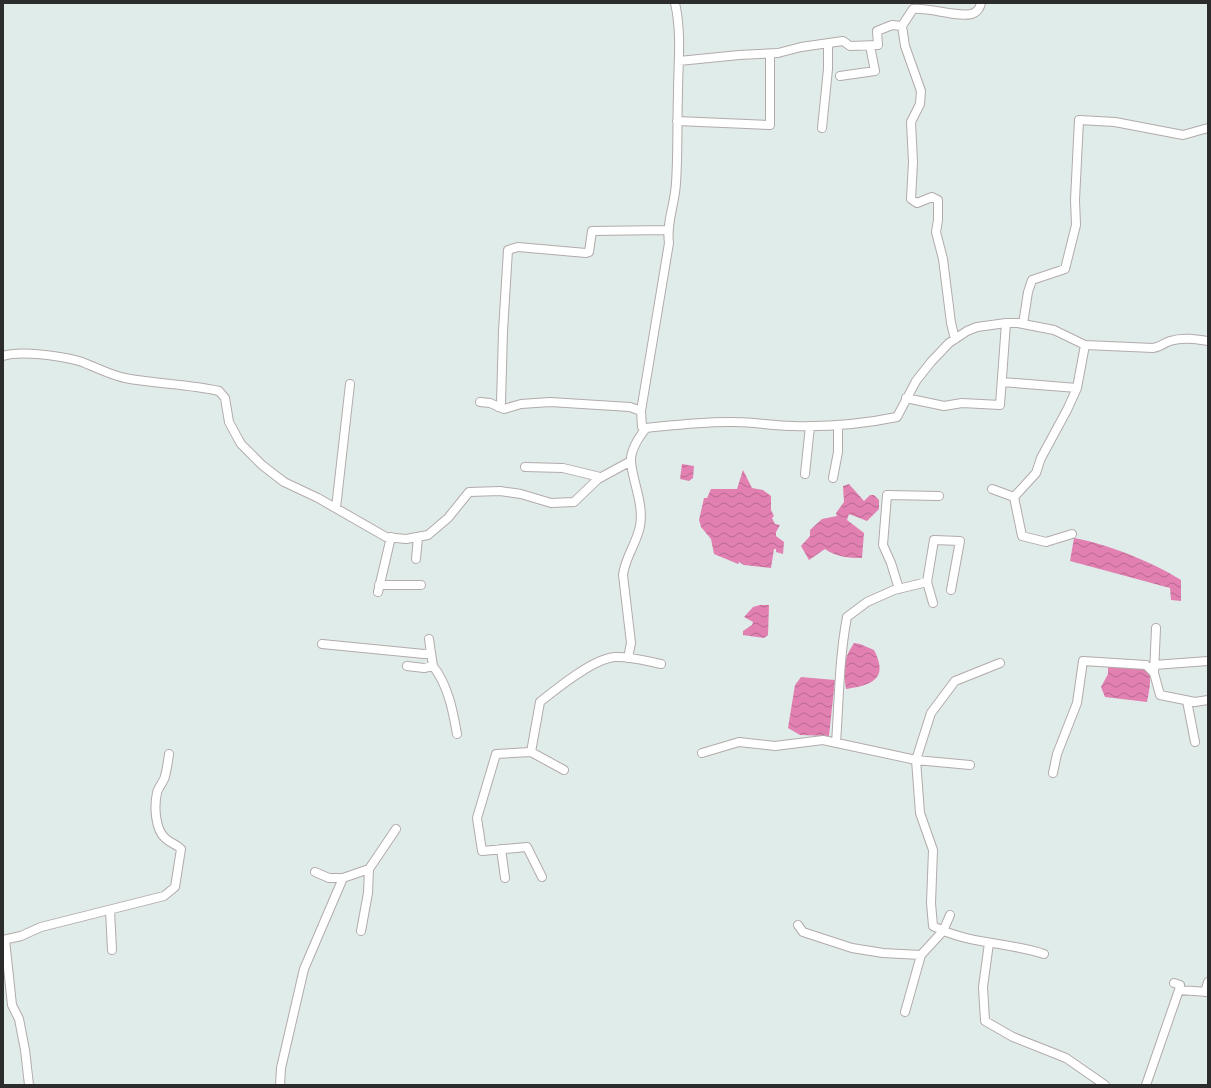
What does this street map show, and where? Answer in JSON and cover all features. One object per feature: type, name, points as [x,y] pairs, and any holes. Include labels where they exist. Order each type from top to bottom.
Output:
[{"type":"street","points":[[675,3],[678,18],[679,61],[676,184],[667,230],[669,244],[641,411],[642,427],[646,428],[674,424],[734,422],[810,426],[838,425],[876,421],[897,416],[906,398],[931,362],[955,339],[967,331],[977,327],[1006,323],[1023,324],[1054,330],[1085,345],[1158,348],[1169,341],[1188,338],[1208,341]]},
{"type":"street","points":[[955,339],[951,323],[943,259],[936,232],[938,220],[938,200],[932,197],[917,203],[911,199],[913,162],[912,122],[920,104],[921,91],[905,46],[902,26],[913,9],[924,8],[966,15],[974,13],[980,8],[981,3]]},
{"type":"street","points":[[840,76],[876,71],[874,45],[877,31],[892,25],[902,26]]},
{"type":"street","points":[[679,61],[739,55],[770,54],[801,47],[843,41],[850,46],[874,45]]},
{"type":"street","points":[[822,128],[828,69],[828,43]]},
{"type":"street","points":[[677,121],[770,125],[770,54]]},
{"type":"street","points":[[1023,324],[1028,292],[1032,280],[1065,269],[1076,225],[1075,200],[1079,120],[1115,122],[1183,135],[1208,128]]},
{"type":"street","points":[[498,407],[501,403],[503,331],[508,250],[518,247],[586,253],[589,252],[590,249],[592,231],[667,230]]},
{"type":"street","points":[[906,398],[944,406],[962,403],[1000,405],[1006,323]]},
{"type":"street","points":[[1014,497],[1036,473],[1041,458],[1055,435],[1077,388],[1085,345]]},
{"type":"street","points":[[3,356],[11,353],[62,358],[78,362],[122,378],[219,391],[225,398],[229,422],[236,435],[252,455],[284,482],[390,537],[406,539],[428,535],[448,518],[469,492],[500,491],[521,494],[552,503],[574,502],[600,477],[631,461]]},
{"type":"street","points":[[1002,382],[1077,388]]},
{"type":"street","points":[[336,508],[350,384]]},
{"type":"street","points":[[480,402],[490,403],[504,409],[521,404],[550,402],[630,407],[641,411]]},
{"type":"street","points":[[833,478],[838,452],[838,425]]},
{"type":"street","points":[[805,474],[810,426]]},
{"type":"street","points":[[628,658],[631,643],[623,575],[624,565],[640,526],[640,514],[631,461],[635,444],[646,428]]},
{"type":"street","points":[[525,467],[563,468],[600,477]]},
{"type":"street","points":[[992,489],[1014,497]]},
{"type":"street","points":[[899,589],[891,563],[882,545],[887,496],[939,496]]},
{"type":"street","points":[[1014,497],[1022,536],[1046,542],[1072,534]]},
{"type":"street","points":[[390,537],[379,588],[421,585]]},
{"type":"street","points":[[416,559],[418,537]]},
{"type":"street","points":[[933,603],[927,582],[934,540],[960,541],[951,590]]},
{"type":"street","points":[[836,743],[842,645],[847,618],[867,602],[899,589],[927,582]]},
{"type":"street","points":[[1156,628],[1154,669],[1160,695],[1188,701],[1208,700]]},
{"type":"street","points":[[428,639],[433,666],[442,676],[453,712],[457,734]]},
{"type":"street","points":[[322,644],[424,654],[431,653]]},
{"type":"street","points":[[531,752],[540,702],[580,672],[604,659],[628,658],[661,664]]},
{"type":"street","points":[[1053,774],[1057,754],[1077,703],[1083,661],[1146,665],[1154,669],[1208,661]]},
{"type":"street","points":[[1000,663],[955,681],[931,713],[916,760],[920,813],[933,850],[931,903],[933,926],[943,931],[989,943],[1023,947],[1044,954]]},
{"type":"street","points":[[408,666],[424,668],[433,666]]},
{"type":"street","points":[[1188,701],[1195,742]]},
{"type":"street","points":[[702,753],[738,742],[775,746],[823,740],[916,760],[970,765]]},
{"type":"street","points":[[542,877],[527,847],[482,851],[477,818],[496,754],[531,752],[564,770]]},
{"type":"street","points":[[29,1085],[25,1050],[19,1019],[12,1005],[4,940],[21,936],[41,927],[164,896],[175,887],[181,848],[177,844],[166,839],[163,835],[158,825],[157,809],[157,792],[165,777],[169,754]]},
{"type":"street","points":[[361,931],[368,893],[369,869],[396,829]]},
{"type":"street","points":[[501,849],[505,878]]},
{"type":"street","points":[[315,872],[329,878],[343,878],[369,869]]},
{"type":"street","points":[[280,1085],[281,1068],[304,969],[343,878]]},
{"type":"street","points":[[110,910],[112,950]]},
{"type":"street","points":[[904,1012],[921,955],[943,931],[950,915]]},
{"type":"street","points":[[798,925],[803,932],[852,948],[883,953],[921,955]]},
{"type":"street","points":[[989,943],[983,987],[985,1021],[1013,1037],[1066,1058],[1105,1085]]},
{"type":"street","points":[[1146,1085],[1177,987],[1206,992],[1208,982]]},
{"type":"water","points":[[682,464],[694,466],[693,478],[689,481],[680,479]]},
{"type":"water","points":[[743,470],[752,488],[763,490],[771,496],[771,510],[774,516],[772,518],[775,524],[780,525],[776,532],[776,536],[784,542],[783,554],[776,552],[776,549],[774,549],[771,568],[744,565],[739,562],[738,564],[714,554],[711,539],[701,527],[699,520],[704,498],[707,498],[711,489],[737,489]]},
{"type":"water","points":[[849,484],[864,501],[870,495],[874,495],[879,500],[879,509],[867,521],[849,514],[847,520],[864,533],[862,558],[852,558],[833,554],[825,549],[809,560],[801,546],[810,536],[810,530],[822,519],[837,516],[836,513],[844,502],[843,486]]},
{"type":"water","points":[[1074,538],[1129,554],[1170,573],[1181,580],[1181,601],[1171,600],[1170,588],[1070,561]]},
{"type":"water","points":[[769,605],[768,635],[764,638],[743,635],[743,631],[752,625],[753,622],[744,617],[753,607]]},
{"type":"water","points":[[854,643],[874,650],[880,668],[879,674],[870,683],[846,689],[844,665],[847,655]]},
{"type":"water","points":[[1108,665],[1139,666],[1149,671],[1150,678],[1147,702],[1105,697],[1101,687],[1108,674]]},
{"type":"water","points":[[801,677],[835,680],[829,736],[800,735],[788,728],[795,685]]}]
